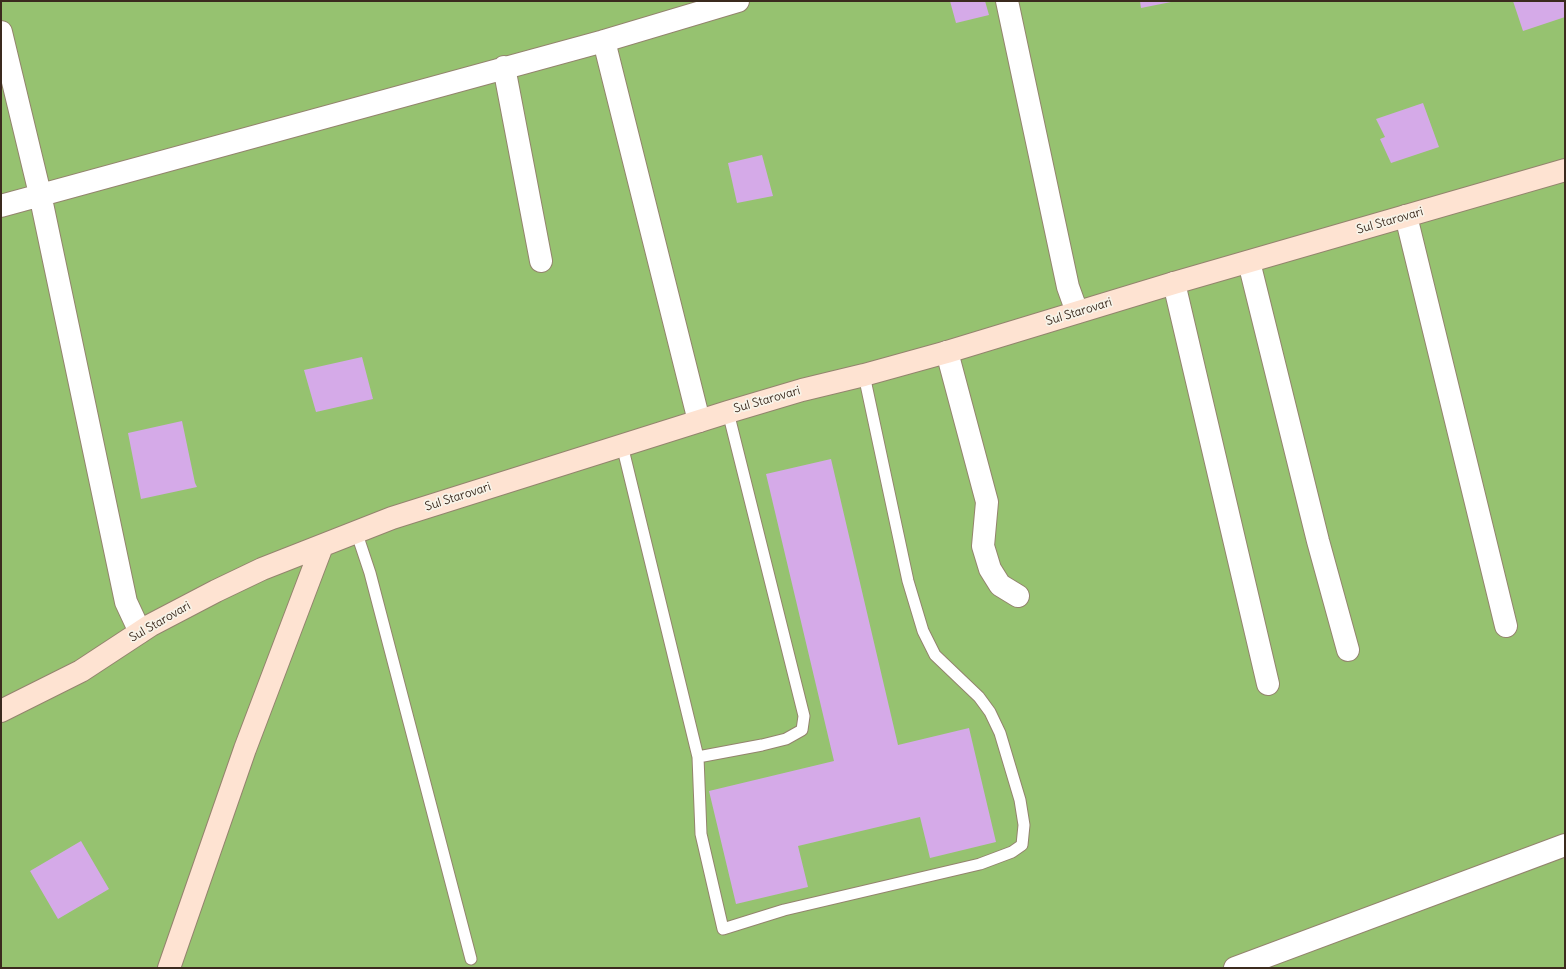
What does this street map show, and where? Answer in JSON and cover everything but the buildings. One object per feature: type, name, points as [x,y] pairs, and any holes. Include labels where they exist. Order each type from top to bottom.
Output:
[{"type":"main road","name":"Sul Starovari","points":[[1,711],[81,671],[140,632],[216,591],[262,570],[356,532],[428,507],[622,445],[802,390],[864,375],[947,352],[1174,283],[1565,170]]},
{"type":"main road","points":[[169,968],[245,750],[322,546]]},
{"type":"street","points":[[1,206],[504,67],[604,41],[738,1]]},
{"type":"street","points":[[1007,1],[1068,287],[1077,312]]},
{"type":"street","points":[[1,32],[40,194],[126,602],[140,632]]},
{"type":"street","points":[[604,41],[699,421]]},
{"type":"street","points":[[504,67],[541,261]]},
{"type":"street","points":[[1406,216],[1506,626]]},
{"type":"street","points":[[1249,262],[1318,541],[1348,650]]},
{"type":"street","points":[[1174,283],[1268,684]]},
{"type":"street","points":[[947,352],[987,502],[983,546],[990,569],[1000,585],[1018,596]]},
{"type":"street","points":[[1235,968],[1565,845]]},
{"type":"lane","points":[[622,445],[684,705],[698,757],[701,834],[723,929],[784,910],[980,864],[1012,852],[1022,845],[1024,825],[1020,800],[1000,733],[990,712],[979,697],[935,655],[922,631],[908,581],[864,375]]},
{"type":"lane","points":[[698,757],[762,745],[786,738],[802,730],[804,716],[728,412]]},
{"type":"lane","points":[[356,532],[370,573],[471,959]]},
{"type":"green space","points":[[1,1],[1565,1],[1565,968],[1,968]]}]
